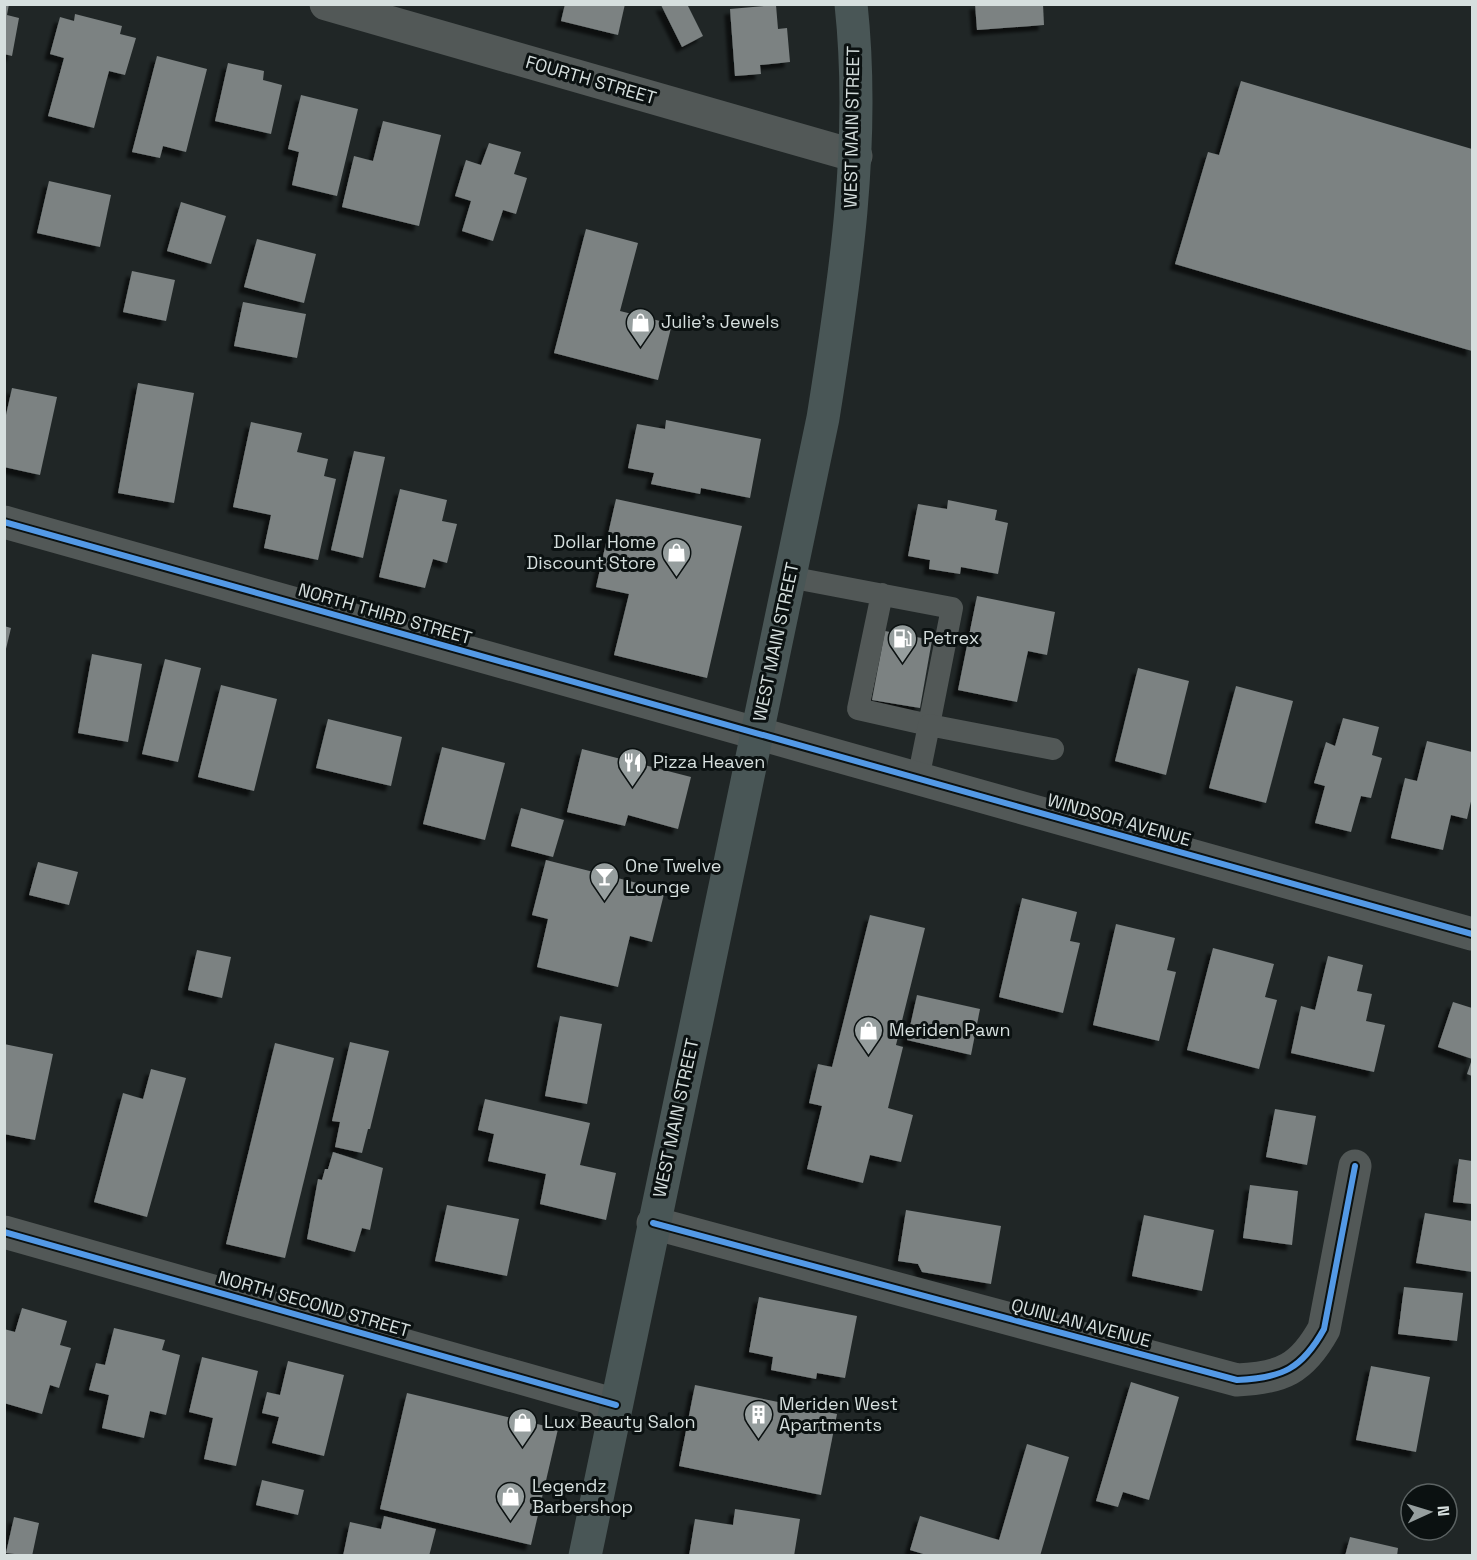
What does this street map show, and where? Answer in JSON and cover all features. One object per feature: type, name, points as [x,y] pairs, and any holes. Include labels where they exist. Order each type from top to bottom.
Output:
[{"type":"main road","name":"WEST MAIN STREET","points":[[585,1556],[823,418],[846,278],[856,156],[851,4]]},
{"type":"street","name":"FOURTH STREET","points":[[326,4],[856,156]]},
{"type":"street","name":"NORTH THIRD STREET","points":[[4,522],[757,735]]},
{"type":"street","name":"WINDSOR AVENUE","points":[[757,735],[1473,934]]},
{"type":"street","name":"QUINLAN AVENUE","points":[[653,1223],[1238,1380],[1266,1379],[1292,1368],[1311,1352],[1324,1329],[1354,1166]]},
{"type":"street","name":"NORTH SECOND STREET","points":[[4,1232],[616,1405]]},
{"type":"lane","points":[[789,577],[952,608],[918,779]]},
{"type":"lane","points":[[882,594],[858,709],[1053,749]]},
{"type":"building","points":[[4,4],[9,4],[7,15],[19,18],[12,56],[4,54]]},
{"type":"building","points":[[565,4],[625,4],[618,35],[561,21]]},
{"type":"building","points":[[687,4],[703,36],[682,47],[661,5]]},
{"type":"building","points":[[975,4],[1043,4],[1044,25],[977,30]]},
{"type":"building","points":[[776,5],[778,29],[787,28],[790,62],[760,65],[761,74],[735,76],[730,9]]},
{"type":"building","points":[[75,14],[122,26],[120,34],[136,38],[125,75],[109,71],[94,128],[48,116],[64,58],[50,54],[60,17],[74,21]]},
{"type":"building","points":[[157,56],[207,69],[186,152],[163,146],[160,158],[132,152]]},
{"type":"building","points":[[228,63],[264,71],[263,80],[282,85],[271,134],[215,121]]},
{"type":"building","points":[[1241,81],[1472,149],[1472,351],[1175,264],[1208,152],[1219,155]]},
{"type":"building","points":[[301,95],[358,109],[337,196],[292,185],[299,152],[288,149]]},
{"type":"building","points":[[383,121],[441,135],[419,226],[342,207],[354,156],[373,161]]},
{"type":"building","points":[[489,143],[521,152],[514,174],[527,178],[516,214],[503,210],[493,241],[462,231],[471,201],[455,196],[466,160],[481,165]]},
{"type":"building","points":[[49,181],[111,195],[100,247],[37,233]]},
{"type":"building","points":[[181,202],[226,216],[211,264],[167,251]]},
{"type":"building","points":[[586,229],[638,243],[620,311],[672,324],[658,380],[554,353]]},
{"type":"building","points":[[257,239],[316,254],[304,303],[244,287]]},
{"type":"building","points":[[132,271],[175,280],[166,321],[123,312]]},
{"type":"building","points":[[243,302],[306,314],[297,358],[234,346]]},
{"type":"building","points":[[138,383],[194,393],[174,503],[118,493]]},
{"type":"building","points":[[12,388],[57,397],[40,475],[4,467],[4,424]]},
{"type":"building","points":[[666,420],[761,439],[750,498],[701,488],[700,494],[651,484],[654,473],[628,468],[637,424],[665,429]]},
{"type":"building","points":[[251,422],[302,433],[297,452],[328,459],[324,476],[336,479],[318,560],[264,548],[271,515],[233,507]]},
{"type":"building","points":[[354,451],[385,457],[363,558],[331,550]]},
{"type":"building","points":[[400,489],[447,500],[442,521],[457,524],[447,563],[433,559],[425,588],[379,577]]},
{"type":"building","points":[[616,499],[742,526],[707,678],[614,655],[629,594],[596,587]]},
{"type":"building","points":[[948,500],[997,510],[995,520],[1008,523],[998,574],[961,567],[960,574],[929,569],[930,560],[908,556],[918,504],[947,509]]},
{"type":"building","points":[[977,596],[1055,612],[1047,655],[1028,651],[1017,702],[958,690]]},
{"type":"building","points":[[4,626],[11,628],[5,653],[4,653]]},
{"type":"building","points":[[885,631],[932,640],[920,708],[872,700]]},
{"type":"building","points":[[92,654],[142,664],[128,742],[78,733]]},
{"type":"building","points":[[165,659],[201,668],[178,762],[142,754]]},
{"type":"building","points":[[1138,668],[1189,681],[1166,775],[1115,761]]},
{"type":"building","points":[[221,685],[277,699],[254,791],[198,777]]},
{"type":"building","points":[[1236,686],[1293,701],[1266,803],[1209,788]]},
{"type":"building","points":[[1343,718],[1379,727],[1372,755],[1382,758],[1371,798],[1361,796],[1351,832],[1315,823],[1325,786],[1314,783],[1326,742],[1335,746]]},
{"type":"building","points":[[328,719],[402,737],[391,786],[316,768]]},
{"type":"building","points":[[1427,741],[1472,752],[1472,797],[1467,819],[1451,815],[1443,850],[1391,838],[1405,778],[1417,781]]},
{"type":"building","points":[[442,747],[505,763],[485,840],[423,824]]},
{"type":"building","points":[[582,749],[691,777],[678,829],[628,815],[625,826],[567,812]]},
{"type":"building","points":[[521,808],[564,820],[553,857],[511,846]]},
{"type":"building","points":[[546,860],[665,890],[652,942],[630,936],[618,987],[537,967],[548,919],[532,915]]},
{"type":"building","points":[[38,862],[78,872],[69,905],[29,895]]},
{"type":"building","points":[[1022,898],[1077,912],[1070,941],[1080,943],[1063,1013],[999,997]]},
{"type":"building","name":"Meriden Pawn","points":[[870,915],[925,928],[896,1045],[903,1047],[888,1108],[913,1115],[901,1162],[870,1155],[863,1183],[807,1169],[822,1106],[809,1103],[818,1064],[832,1067]]},
{"type":"building","points":[[1116,924],[1175,938],[1167,970],[1176,972],[1159,1041],[1093,1025]]},
{"type":"building","points":[[1213,948],[1274,964],[1265,997],[1277,1000],[1259,1069],[1187,1050]]},
{"type":"building","points":[[197,950],[231,957],[222,998],[188,990]]},
{"type":"building","points":[[1328,956],[1363,965],[1357,991],[1372,994],[1366,1021],[1385,1025],[1374,1072],[1291,1053],[1301,1006],[1315,1010]]},
{"type":"building","points":[[917,995],[980,1009],[971,1055],[907,1040]]},
{"type":"building","points":[[1453,1002],[1472,1008],[1472,1059],[1438,1047]]},
{"type":"building","points":[[560,1016],[602,1024],[587,1104],[545,1096]]},
{"type":"building","points":[[350,1042],[389,1051],[362,1153],[335,1147],[340,1122],[332,1121]]},
{"type":"building","points":[[275,1043],[334,1058],[285,1258],[226,1244]]},
{"type":"building","points":[[4,1044],[53,1054],[35,1140],[4,1134]]},
{"type":"building","points":[[1472,1059],[1472,1076],[1467,1074]]},
{"type":"building","points":[[151,1069],[186,1078],[147,1217],[94,1202],[123,1093],[143,1099]]},
{"type":"building","points":[[485,1099],[590,1123],[580,1165],[616,1173],[606,1220],[540,1204],[546,1174],[488,1161],[494,1134],[478,1130]]},
{"type":"building","points":[[1275,1109],[1316,1116],[1307,1165],[1266,1157]]},
{"type":"building","points":[[333,1152],[383,1168],[370,1230],[362,1228],[355,1252],[307,1239],[318,1179],[322,1180]]},
{"type":"building","points":[[1459,1159],[1472,1161],[1472,1204],[1453,1202]]},
{"type":"building","points":[[1250,1185],[1298,1191],[1292,1245],[1243,1238]]},
{"type":"building","points":[[447,1205],[519,1219],[507,1276],[435,1261]]},
{"type":"building","points":[[906,1210],[1001,1226],[991,1284],[922,1272],[918,1264],[898,1261]]},
{"type":"building","points":[[1425,1213],[1472,1221],[1472,1272],[1416,1263]]},
{"type":"building","points":[[1144,1215],[1214,1230],[1202,1291],[1132,1276]]},
{"type":"building","points":[[1404,1287],[1463,1293],[1457,1341],[1398,1334]]},
{"type":"building","points":[[759,1297],[857,1316],[845,1378],[817,1373],[816,1379],[771,1370],[773,1357],[749,1352]]},
{"type":"building","points":[[22,1308],[67,1321],[60,1345],[71,1348],[59,1388],[50,1385],[42,1414],[4,1403],[4,1329],[15,1332]]},
{"type":"building","points":[[114,1328],[165,1340],[162,1350],[180,1355],[166,1415],[150,1411],[144,1438],[102,1428],[109,1395],[89,1390],[96,1363],[105,1365]]},
{"type":"building","points":[[202,1357],[258,1371],[236,1466],[204,1459],[213,1418],[189,1412]]},
{"type":"building","points":[[288,1361],[344,1375],[324,1456],[272,1443],[279,1417],[262,1413],[267,1392],[280,1395]]},
{"type":"building","points":[[1371,1366],[1430,1377],[1416,1452],[1356,1440]]},
{"type":"building","points":[[1131,1382],[1179,1397],[1149,1500],[1123,1492],[1118,1507],[1096,1501]]},
{"type":"building","name":"Meriden West Apartments","points":[[695,1385],[837,1414],[821,1495],[679,1466]]},
{"type":"building","points":[[407,1393],[558,1429],[531,1545],[380,1509]]},
{"type":"building","points":[[1027,1444],[1069,1457],[1040,1556],[930,1556],[910,1550],[920,1516],[999,1540]]},
{"type":"building","points":[[262,1480],[304,1490],[298,1515],[256,1505]]},
{"type":"building","points":[[735,1509],[800,1519],[794,1556],[689,1556],[695,1519],[733,1525]]},
{"type":"building","points":[[384,1516],[436,1529],[429,1556],[343,1556],[350,1522],[381,1529]]},
{"type":"building","points":[[14,1517],[39,1523],[32,1556],[6,1553]]},
{"type":"building","points":[[1350,1537],[1398,1548],[1397,1556],[1345,1556]]},
{"type":"cycle path","points":[[4,522],[1472,934]]},
{"type":"cycle path","points":[[653,1223],[1237,1380],[1253,1379],[1279,1374],[1299,1362],[1316,1343],[1324,1329],[1355,1166]]},
{"type":"cycle path","points":[[4,1232],[616,1405]]},
{"type":"place","name":"Julie's Jewels","points":[[640,348]]},
{"type":"place","name":"Dollar Home Discount Store","points":[[677,578]]},
{"type":"place","name":"Petrex","points":[[902,664]]},
{"type":"place","name":"Pizza Heaven","points":[[632,788]]},
{"type":"place","name":"One Twelve Lounge","points":[[604,902]]},
{"type":"place","name":"Meriden Pawn","points":[[868,1056]]},
{"type":"place","name":"Meriden West Apartments","points":[[758,1440]]},
{"type":"place","name":"Lux Beauty Salon","points":[[523,1448]]},
{"type":"place","name":"Legendz Barbershop","points":[[511,1522]]}]
